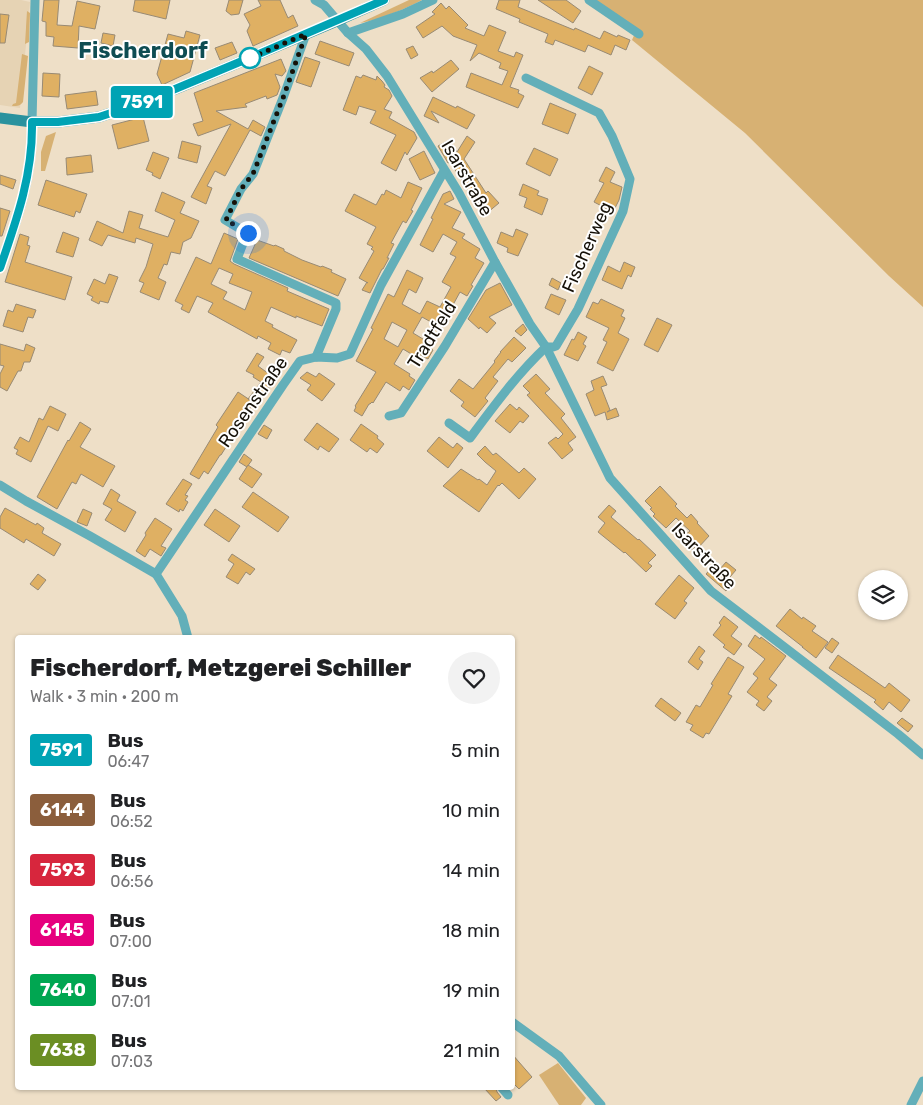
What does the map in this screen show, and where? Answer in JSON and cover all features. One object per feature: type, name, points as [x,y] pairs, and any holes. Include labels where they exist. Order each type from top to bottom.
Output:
[{"type":"main road","points":[[0,118],[32,122],[58,122],[103,115],[152,98],[384,0]]},
{"type":"street","points":[[0,267],[23,199],[29,170],[35,0]]},
{"type":"street","name":"Isarstraße","points":[[315,0],[324,5],[348,33],[366,48],[387,76],[459,193],[530,324],[546,347],[610,478],[712,591],[923,755]]},
{"type":"street","points":[[348,33],[403,14],[433,0]]},
{"type":"street","points":[[589,0],[639,34]]},
{"type":"street","points":[[306,34],[253,174],[241,189],[226,220],[248,233],[237,259],[336,303],[336,309],[316,357]]},
{"type":"street","name":"Fischerweg","points":[[526,78],[599,113],[612,136],[630,179],[623,211],[578,309],[556,346],[546,347]]},
{"type":"street","name":"Rosenstraße","points":[[156,574],[300,361],[316,357],[337,358],[350,354],[381,285],[444,171]]},
{"type":"street","name":"Tradtfeld","points":[[389,416],[401,413],[445,346],[495,262]]},
{"type":"street","points":[[449,423],[470,438],[496,404],[546,347]]},
{"type":"street","points":[[0,485],[156,574],[182,616],[187,635]]},
{"type":"street","points":[[515,1024],[559,1056],[601,1105]]},
{"type":"street","points":[[911,1105],[923,1081]]},
{"type":"shaded area","points":[[0,0],[30,2],[20,108],[0,105]]},
{"type":"shaded area","points":[[409,0],[422,0],[392,14],[360,23]]},
{"type":"shaded area","points":[[593,0],[923,0],[923,307],[889,276],[745,133],[632,40],[636,31]]},
{"type":"shaded area","points":[[27,11],[30,13],[29,42],[25,44]]},
{"type":"shaded area","points":[[22,54],[28,56],[23,102],[12,106],[16,103]]},
{"type":"shaded area","points":[[56,132],[45,171],[41,171],[41,152],[46,136]]},
{"type":"shaded area","points":[[558,1063],[586,1098],[581,1105],[559,1105],[539,1075]]},
{"type":"building","points":[[44,0],[59,0],[57,25],[72,26],[77,1],[100,6],[95,29],[79,26],[78,48],[53,46],[54,37],[46,36],[46,22],[42,21]]},
{"type":"building","points":[[135,0],[170,0],[166,19],[133,11]]},
{"type":"building","points":[[229,0],[243,0],[239,14],[231,15],[226,11]]},
{"type":"building","points":[[258,0],[280,0],[288,18],[293,15],[298,26],[253,46],[247,31],[250,25],[244,14],[261,6]]},
{"type":"building","points":[[499,0],[520,0],[518,7],[600,39],[604,31],[630,40],[626,50],[615,45],[611,55],[588,45],[585,52],[555,40],[553,45],[545,42],[548,34],[519,22],[520,19],[496,9]]},
{"type":"building","points":[[538,0],[566,0],[581,11],[573,23]]},
{"type":"building","points":[[441,3],[446,9],[449,6],[468,25],[465,28],[484,36],[489,25],[506,32],[498,51],[514,57],[516,52],[523,55],[510,87],[519,90],[518,93],[524,96],[518,108],[466,87],[471,73],[502,85],[508,71],[499,68],[501,63],[479,53],[470,61],[477,45],[453,36],[442,26],[423,38],[416,27],[435,14],[432,12]]},
{"type":"building","points":[[0,14],[9,15],[5,43],[0,43]]},
{"type":"building","points":[[186,31],[200,35],[190,72],[162,85],[157,74],[168,34],[184,38]]},
{"type":"building","points":[[103,33],[115,35],[113,46],[101,43]]},
{"type":"building","points":[[320,41],[354,53],[349,66],[315,54]]},
{"type":"building","points":[[232,42],[237,53],[220,60],[215,48]]},
{"type":"building","points":[[413,46],[418,55],[411,59],[406,49]]},
{"type":"building","points":[[305,57],[320,62],[311,87],[296,82]]},
{"type":"building","points":[[281,59],[286,71],[282,76],[275,74],[280,87],[277,95],[267,99],[266,96],[245,104],[247,107],[216,111],[248,129],[253,120],[265,127],[261,136],[250,130],[225,176],[215,171],[207,186],[212,188],[206,204],[191,197],[231,124],[198,136],[193,124],[203,121],[194,93]]},
{"type":"building","points":[[451,60],[459,69],[432,92],[420,78],[432,71],[433,73]]},
{"type":"building","points":[[589,66],[603,73],[592,95],[578,88]]},
{"type":"building","points":[[43,73],[60,74],[59,97],[42,96]]},
{"type":"building","points":[[363,75],[376,80],[377,76],[382,81],[385,85],[384,87],[389,90],[392,96],[384,109],[392,112],[389,118],[414,132],[417,138],[407,155],[405,152],[396,171],[381,163],[396,135],[370,123],[376,111],[359,106],[356,115],[343,110],[356,76],[361,78]]},
{"type":"building","points":[[96,91],[98,105],[67,109],[65,95]]},
{"type":"building","points":[[433,97],[475,115],[467,129],[431,111],[439,123],[424,116]]},
{"type":"building","points":[[550,103],[576,114],[568,134],[542,124]]},
{"type":"building","points":[[143,117],[149,141],[118,149],[112,125]]},
{"type":"building","points":[[467,136],[475,142],[464,159],[486,193],[488,191],[499,203],[487,213],[467,188],[450,162],[448,163],[438,146],[449,140],[457,152]]},
{"type":"building","points":[[182,141],[201,146],[197,163],[178,158]]},
{"type":"building","points":[[534,148],[558,159],[550,176],[526,164]]},
{"type":"building","points":[[424,151],[435,173],[420,180],[409,159]]},
{"type":"building","points":[[153,152],[169,158],[160,179],[146,170]]},
{"type":"building","points":[[91,155],[93,172],[67,175],[66,158]]},
{"type":"building","points":[[606,167],[615,172],[610,182],[622,187],[619,200],[613,212],[594,202],[604,183],[599,181]]},
{"type":"building","points":[[0,175],[16,180],[13,189],[0,184]]},
{"type":"building","points":[[46,180],[87,194],[80,213],[76,211],[74,217],[38,205]]},
{"type":"building","points":[[408,182],[422,188],[411,210],[413,211],[406,223],[403,221],[391,243],[394,244],[387,258],[389,258],[370,293],[362,290],[367,282],[359,278],[374,251],[371,249],[373,247],[367,244],[376,227],[345,211],[354,194],[376,205],[386,190],[401,198]]},
{"type":"building","points":[[523,184],[539,191],[537,195],[548,199],[542,215],[524,207],[527,198],[519,195]]},
{"type":"building","points":[[450,191],[454,199],[444,204],[461,212],[452,228],[465,234],[462,238],[480,249],[475,258],[484,263],[467,296],[460,292],[448,314],[445,313],[439,324],[422,317],[413,333],[428,342],[426,346],[433,350],[428,359],[420,355],[418,358],[403,349],[394,364],[410,374],[409,376],[415,380],[409,390],[403,386],[400,391],[386,382],[362,416],[354,411],[355,406],[376,372],[356,361],[373,329],[371,328],[388,294],[394,297],[407,270],[423,278],[416,293],[409,289],[402,304],[420,314],[427,301],[440,307],[451,287],[442,282],[456,257],[450,254],[457,242],[443,234],[433,252],[420,245],[443,194]],"holes":[[[392,322],[407,330],[398,347],[384,339]]]},
{"type":"building","points":[[162,192],[185,202],[180,213],[199,221],[191,238],[183,242],[180,254],[171,252],[167,265],[164,264],[158,278],[166,282],[159,300],[140,292],[144,283],[139,281],[146,267],[153,244],[136,238],[135,243],[108,235],[102,246],[89,240],[97,221],[123,233],[129,211],[143,215],[139,228],[168,237],[175,220],[155,211]]},
{"type":"building","points":[[0,208],[10,211],[2,236],[0,236]]},
{"type":"building","points":[[516,229],[528,234],[518,256],[507,252],[508,248],[497,243],[501,232],[513,237]]},
{"type":"building","points":[[63,232],[79,238],[73,257],[56,252]]},
{"type":"building","points":[[224,233],[238,239],[230,261],[288,288],[287,291],[329,309],[322,326],[296,316],[296,318],[271,307],[265,321],[273,325],[272,327],[297,340],[290,353],[282,350],[280,355],[268,349],[271,343],[258,336],[257,339],[208,312],[213,303],[197,296],[189,313],[181,309],[183,305],[175,301],[196,257],[211,264]],"holes":[[[219,268],[233,274],[229,283],[252,292],[245,310],[223,299],[227,292],[211,284]]]},
{"type":"building","points":[[20,234],[29,237],[27,245],[30,246],[25,262],[72,277],[65,300],[5,282]]},
{"type":"building","points":[[257,240],[275,245],[302,260],[332,270],[331,272],[346,279],[338,296],[249,258]]},
{"type":"building","points":[[624,262],[635,267],[631,277],[628,275],[622,289],[602,280],[608,266],[620,272]]},
{"type":"building","points":[[109,274],[118,277],[108,303],[100,301],[99,304],[91,300],[93,297],[87,294],[94,279],[105,284]]},
{"type":"building","points":[[552,278],[561,283],[558,290],[549,285]]},
{"type":"building","points":[[500,283],[512,305],[489,317],[496,323],[487,333],[480,327],[479,329],[468,319],[486,290]]},
{"type":"building","points":[[551,294],[566,300],[559,315],[545,308]]},
{"type":"building","points":[[601,299],[624,310],[621,316],[625,318],[618,333],[629,339],[613,371],[597,363],[607,342],[603,340],[609,328],[586,317],[593,302],[598,304]]},
{"type":"building","points":[[16,304],[36,310],[33,318],[28,317],[23,332],[3,326],[8,310],[13,312]]},
{"type":"building","points":[[657,318],[672,325],[658,352],[644,345]]},
{"type":"building","points":[[523,324],[527,330],[521,336],[515,331]]},
{"type":"building","points":[[578,332],[587,337],[583,344],[586,346],[578,361],[564,355]]},
{"type":"building","points":[[514,337],[526,348],[512,362],[508,359],[493,377],[498,381],[485,398],[488,401],[475,417],[461,406],[464,402],[450,391],[459,379],[473,389],[495,362],[500,352]]},
{"type":"building","points":[[0,344],[24,351],[26,344],[35,348],[30,362],[24,362],[21,371],[18,371],[7,391],[0,387],[0,374],[4,366],[0,365]]},
{"type":"building","points":[[257,353],[264,357],[258,366],[276,379],[256,404],[254,403],[239,426],[234,423],[223,437],[225,438],[221,444],[226,447],[208,474],[204,471],[199,479],[190,474],[218,427],[216,425],[238,392],[248,399],[261,382],[253,377],[254,375],[246,371]]},
{"type":"building","points":[[307,372],[316,377],[319,373],[335,384],[322,401],[307,390],[311,385],[300,378]]},
{"type":"building","points":[[536,374],[550,389],[545,393],[565,414],[561,418],[576,437],[568,443],[573,450],[562,459],[548,443],[556,437],[558,439],[563,434],[527,395],[530,393],[523,386]]},
{"type":"building","points":[[603,376],[607,385],[601,387],[610,410],[607,412],[616,408],[619,416],[607,420],[605,412],[595,416],[586,394],[594,390],[591,381]]},
{"type":"building","points":[[510,404],[517,410],[519,407],[529,416],[523,423],[520,421],[510,433],[495,421]]},
{"type":"building","points":[[50,406],[66,414],[58,431],[48,426],[31,462],[16,454],[18,450],[14,448],[20,437],[29,442],[39,418],[43,420]]},
{"type":"building","points":[[80,422],[91,429],[80,447],[115,466],[103,487],[81,474],[76,484],[72,482],[57,509],[37,497]]},
{"type":"building","points":[[317,423],[339,439],[329,452],[320,446],[318,450],[304,440]]},
{"type":"building","points":[[361,424],[378,436],[377,438],[384,444],[377,453],[370,448],[367,452],[350,440]]},
{"type":"building","points":[[264,425],[272,430],[267,439],[258,434]]},
{"type":"building","points":[[439,437],[453,448],[457,443],[463,448],[448,468],[427,451]]},
{"type":"building","points":[[485,446],[493,455],[496,453],[519,473],[524,468],[536,479],[519,499],[502,483],[498,485],[479,512],[443,486],[461,469],[487,485],[496,471],[477,454]]},
{"type":"building","points":[[244,454],[252,460],[247,467],[239,462]]},
{"type":"building","points":[[248,465],[262,474],[252,488],[239,479]]},
{"type":"building","points":[[183,479],[192,484],[185,495],[188,496],[185,500],[188,502],[183,511],[180,509],[179,512],[166,504]]},
{"type":"building","points":[[660,486],[677,504],[675,506],[687,518],[691,514],[709,536],[697,549],[694,547],[692,550],[683,541],[686,538],[684,536],[690,531],[676,518],[666,528],[653,516],[655,514],[650,509],[652,508],[645,501]]},
{"type":"building","points":[[111,489],[120,495],[117,501],[136,512],[125,532],[105,520],[112,509],[103,504]]},
{"type":"building","points":[[253,492],[289,517],[278,532],[242,507]]},
{"type":"building","points":[[609,505],[616,511],[611,517],[656,555],[648,563],[652,566],[646,572],[625,552],[598,532],[605,523],[598,517]]},
{"type":"building","points":[[5,508],[36,525],[37,523],[44,528],[42,533],[61,544],[54,556],[26,539],[24,543],[0,528],[0,517]]},
{"type":"building","points":[[83,509],[92,513],[87,526],[77,522]]},
{"type":"building","points":[[215,509],[240,526],[229,542],[204,525]]},
{"type":"building","points":[[155,518],[172,529],[161,546],[166,548],[161,556],[150,549],[145,557],[136,551]]},
{"type":"building","points":[[232,554],[255,569],[250,575],[246,572],[238,584],[226,577],[234,564],[228,560]]},
{"type":"building","points":[[726,562],[736,570],[730,577],[734,581],[726,591],[706,574],[715,564],[720,569]]},
{"type":"building","points":[[38,574],[46,580],[38,590],[30,584]]},
{"type":"building","points":[[679,575],[694,588],[684,601],[687,603],[675,619],[655,604]]},
{"type":"building","points":[[790,609],[802,619],[803,617],[816,626],[812,631],[828,642],[816,658],[776,626]]},
{"type":"building","points":[[724,616],[738,627],[731,636],[742,644],[734,655],[723,647],[725,645],[713,635],[721,625],[719,623]]},
{"type":"building","points":[[755,635],[760,639],[761,637],[786,656],[769,679],[777,685],[767,697],[772,701],[764,711],[756,705],[759,701],[747,692],[758,678],[753,674],[765,659],[748,646]]},
{"type":"building","points":[[832,638],[839,643],[832,653],[825,648]]},
{"type":"building","points":[[699,646],[705,651],[699,659],[703,662],[698,670],[688,662]]},
{"type":"building","points":[[838,655],[885,688],[889,683],[910,700],[901,712],[889,702],[883,710],[874,702],[876,700],[829,668]]},
{"type":"building","points":[[728,657],[744,667],[728,694],[732,696],[709,734],[706,733],[703,738],[690,730],[693,725],[686,722],[696,705],[700,707],[713,685],[711,684]]},
{"type":"building","points":[[661,698],[681,713],[675,721],[655,706]]},
{"type":"building","points":[[902,718],[913,726],[908,732],[897,723]]},
{"type":"building","points":[[515,1057],[532,1077],[519,1089],[515,1085]]},
{"type":"building","points":[[486,1090],[496,1090],[501,1097],[496,1101]]},
{"type":"bus line","name":"7591","points":[[0,268],[23,199],[29,170],[32,122],[58,122],[99,117],[144,102],[384,0]]},
{"type":"district","name":"Fischerdorf","points":[[143,50]]},
{"type":"route","points":[[248,233],[226,220],[241,189],[253,174],[306,34],[250,58]]}]
